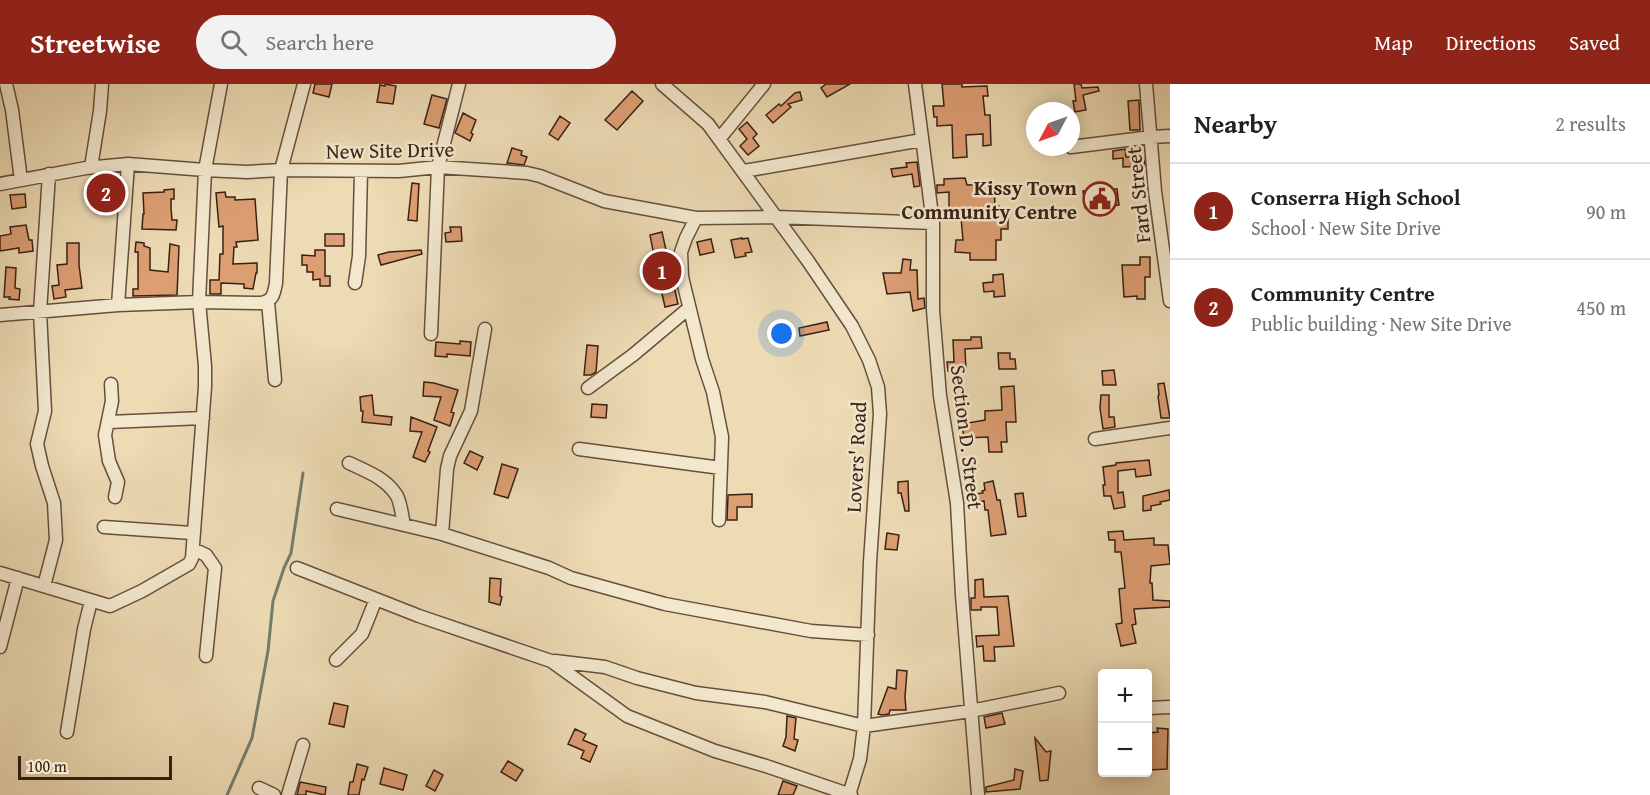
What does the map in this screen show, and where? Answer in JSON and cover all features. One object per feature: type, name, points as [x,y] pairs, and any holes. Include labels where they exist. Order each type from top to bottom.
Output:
[{"type":"street","points":[[6,84],[12,110],[21,180]]},
{"type":"street","points":[[91,167],[102,84]]},
{"type":"street","points":[[0,573],[110,606],[189,564],[193,549],[192,533],[203,418],[205,366],[198,302],[205,170],[221,84]]},
{"type":"street","points":[[0,315],[118,305],[268,302],[274,295],[276,284],[281,170],[303,84]]},
{"type":"street","points":[[431,334],[438,167],[459,84]]},
{"type":"street","name":"Lovers' Road","points":[[662,84],[696,111],[720,138],[744,171],[852,326],[869,360],[878,387],[880,414],[870,562],[864,726],[860,759],[850,795]]},
{"type":"street","points":[[720,138],[764,84]]},
{"type":"street","name":"Section D. Street","points":[[915,84],[933,223],[932,281],[940,396],[957,503],[978,795]]},
{"type":"street","name":"Fard Street","points":[[1146,84],[1155,191],[1170,301]]},
{"type":"street","points":[[1080,146],[1151,136],[1170,136]]},
{"type":"street","points":[[744,171],[922,140]]},
{"type":"street","points":[[118,305],[128,164]]},
{"type":"street","name":"New Site Drive","points":[[0,184],[91,167],[128,164],[247,171],[399,171],[438,167],[527,173],[604,201],[696,218],[933,223]]},
{"type":"street","points":[[355,283],[359,256],[361,171]]},
{"type":"street","points":[[44,586],[56,540],[57,517],[37,444],[45,411],[39,312],[50,174]]},
{"type":"street","points":[[696,218],[681,252],[682,277],[718,411],[722,437],[720,520]]},
{"type":"street","points":[[268,302],[275,380]]},
{"type":"street","points":[[588,388],[633,355],[689,308]]},
{"type":"street","points":[[442,534],[447,469],[450,456],[471,411],[485,329]]},
{"type":"street","points":[[111,384],[112,401],[105,435],[109,461],[118,482],[115,497]]},
{"type":"street","points":[[109,422],[203,418]]},
{"type":"street","points":[[1095,439],[1170,428]]},
{"type":"street","points":[[579,449],[721,468]]},
{"type":"street","points":[[349,463],[378,476],[390,488],[397,497],[404,525]]},
{"type":"street","points":[[338,509],[442,534],[549,568],[571,578],[664,604],[811,631],[868,634]]},
{"type":"street","points":[[104,527],[192,533]]},
{"type":"street","points":[[193,549],[206,555],[215,568],[206,656]]},
{"type":"street","points":[[297,568],[419,616],[551,661],[604,667],[696,693],[765,702],[864,726],[971,711],[1059,693]]},
{"type":"street","points":[[0,647],[18,578]]},
{"type":"street","points":[[336,660],[362,634],[376,599]]},
{"type":"street","points":[[67,732],[84,629],[91,601]]},
{"type":"street","points":[[551,661],[627,716],[715,751],[850,795]]},
{"type":"street","points":[[1152,708],[1170,707]]},
{"type":"street","points":[[288,795],[303,745]]},
{"type":"street","points":[[259,788],[274,795]]},
{"type":"building","points":[[315,84],[332,84],[329,97],[313,93]]},
{"type":"building","points":[[385,84],[396,86],[393,104],[377,102],[380,85],[385,86]]},
{"type":"building","points":[[826,84],[850,84],[827,97],[821,88]]},
{"type":"building","points":[[942,84],[962,84],[962,87],[987,86],[988,96],[983,96],[985,115],[990,115],[991,145],[983,146],[983,134],[966,135],[967,157],[953,158],[952,125],[937,126],[937,117],[934,117],[933,106],[944,106]]},
{"type":"building","points":[[1074,84],[1081,84],[1082,88],[1098,87],[1099,91],[1083,95],[1086,110],[1080,111],[1080,102],[1073,101],[1076,101]]},
{"type":"building","points":[[632,91],[643,101],[617,130],[605,120]]},
{"type":"building","points":[[800,92],[802,100],[788,104],[791,107],[773,123],[766,115],[779,104],[781,106],[795,93]]},
{"type":"building","points":[[432,95],[447,99],[439,128],[424,124]]},
{"type":"building","points":[[1139,100],[1140,130],[1130,130],[1128,101]]},
{"type":"building","points":[[463,113],[476,120],[470,141],[455,133]]},
{"type":"building","points":[[560,116],[570,123],[558,140],[549,134]]},
{"type":"building","points":[[747,122],[757,134],[753,138],[759,146],[748,155],[740,146],[747,139],[739,129]]},
{"type":"building","points":[[512,148],[522,151],[521,155],[527,157],[524,165],[507,163]]},
{"type":"building","points":[[1125,149],[1126,157],[1144,157],[1145,166],[1123,167],[1123,158],[1113,159],[1113,151]]},
{"type":"building","points":[[917,162],[920,186],[914,187],[912,174],[893,177],[891,169],[907,167],[906,163]]},
{"type":"building","points":[[965,178],[967,185],[994,184],[995,206],[999,206],[1000,218],[1008,218],[1008,229],[1001,229],[1001,240],[996,240],[996,260],[970,260],[970,253],[955,252],[956,240],[963,240],[959,208],[949,208],[949,192],[937,193],[937,185],[944,185],[944,179]]},
{"type":"building","points":[[99,183],[112,183],[112,202],[100,202]]},
{"type":"building","points":[[412,183],[419,184],[417,221],[408,220]]},
{"type":"building","points":[[174,189],[171,208],[172,220],[177,220],[176,230],[142,229],[143,193]]},
{"type":"building","name":"Kissy Town Community Centre","points":[[1117,189],[1119,205],[1085,208],[1083,191]]},
{"type":"building","points":[[225,192],[226,197],[235,197],[235,200],[255,199],[258,240],[236,242],[233,264],[257,263],[257,273],[253,289],[244,288],[244,284],[221,283],[221,294],[210,294],[210,280],[219,280],[220,254],[223,254],[223,226],[219,227],[216,193]]},
{"type":"building","points":[[25,194],[26,207],[12,209],[10,195]]},
{"type":"building","points":[[26,225],[29,240],[32,240],[33,251],[19,253],[19,248],[0,251],[0,236],[11,234],[10,227]]},
{"type":"building","points":[[450,227],[461,227],[462,241],[446,242],[445,233],[451,232]]},
{"type":"building","points":[[662,232],[678,304],[665,307],[658,276],[655,277],[653,267],[656,266],[650,235]]},
{"type":"building","points":[[325,234],[344,234],[344,246],[325,246]]},
{"type":"building","points":[[748,238],[752,252],[735,258],[731,240]]},
{"type":"building","points":[[711,239],[714,252],[700,255],[697,242]]},
{"type":"building","points":[[136,242],[144,243],[144,246],[150,248],[150,270],[168,272],[170,244],[179,246],[177,295],[133,296],[133,289],[138,289]]},
{"type":"building","points":[[67,243],[79,243],[82,288],[65,290],[66,297],[54,299],[52,286],[59,285],[57,265],[67,264]]},
{"type":"building","points":[[315,250],[325,250],[325,276],[330,276],[330,286],[320,286],[320,279],[313,280],[313,272],[307,272],[307,265],[302,265],[302,255],[315,256]]},
{"type":"building","points":[[421,250],[422,254],[381,265],[378,255],[389,252]]},
{"type":"building","points":[[1140,257],[1150,257],[1150,277],[1145,277],[1145,299],[1137,299],[1137,296],[1124,297],[1122,265],[1140,265]]},
{"type":"building","points":[[903,259],[911,260],[910,270],[917,270],[918,299],[924,298],[925,308],[913,311],[910,292],[887,294],[883,273],[901,273]]},
{"type":"building","points":[[6,267],[16,268],[15,288],[20,289],[19,300],[4,297]]},
{"type":"building","points":[[1003,274],[1005,296],[994,297],[994,291],[984,292],[983,283],[993,282],[993,275]]},
{"type":"building","points":[[827,322],[829,330],[800,336],[799,328]]},
{"type":"building","points":[[971,337],[981,337],[982,348],[965,349],[966,370],[948,371],[947,362],[954,362],[953,340],[971,340]]},
{"type":"building","points":[[460,341],[471,342],[470,356],[447,354],[447,357],[435,356],[436,342],[460,344]]},
{"type":"building","points":[[587,345],[598,346],[596,372],[591,375],[584,375]]},
{"type":"building","points":[[998,353],[1010,353],[1010,359],[1015,359],[1016,369],[999,369]]},
{"type":"building","points":[[1114,370],[1116,385],[1103,385],[1102,371]]},
{"type":"building","points":[[424,382],[458,390],[451,412],[454,413],[450,426],[434,420],[441,397],[423,396]]},
{"type":"building","points":[[1164,383],[1170,418],[1161,418],[1158,384]]},
{"type":"building","points":[[1014,386],[1016,422],[1006,422],[1007,442],[1001,442],[1002,452],[989,452],[988,437],[964,438],[962,424],[985,420],[985,411],[1002,410],[1001,387]]},
{"type":"building","points":[[372,395],[374,415],[392,417],[391,425],[362,422],[363,411],[361,411],[360,397]]},
{"type":"building","points":[[1101,395],[1109,395],[1109,417],[1114,417],[1115,427],[1103,429]]},
{"type":"building","points":[[592,404],[607,405],[606,418],[591,417]]},
{"type":"building","points":[[411,417],[437,427],[425,462],[413,457],[422,432],[410,431]]},
{"type":"building","points":[[470,451],[483,457],[477,470],[464,463]]},
{"type":"building","points":[[1149,460],[1151,475],[1136,477],[1135,469],[1118,471],[1118,493],[1123,492],[1125,507],[1114,509],[1111,496],[1104,496],[1103,467],[1116,465],[1116,463]]},
{"type":"building","points":[[502,464],[518,469],[508,498],[494,494]]},
{"type":"building","points":[[908,481],[909,511],[905,511],[901,493],[898,493],[898,482]]},
{"type":"building","points":[[993,481],[997,500],[1000,500],[1006,534],[991,536],[988,510],[985,510],[984,501],[968,504],[967,495],[983,493],[984,483]]},
{"type":"building","points":[[1169,490],[1170,500],[1151,506],[1151,510],[1143,511],[1143,496]]},
{"type":"building","points":[[1023,493],[1026,516],[1018,517],[1015,494]]},
{"type":"building","points":[[752,494],[752,507],[737,507],[737,520],[727,520],[728,495]]},
{"type":"building","points":[[1123,531],[1124,540],[1154,538],[1154,545],[1168,545],[1170,564],[1151,566],[1150,583],[1152,583],[1153,600],[1170,601],[1170,607],[1134,609],[1136,624],[1132,625],[1136,643],[1121,646],[1116,624],[1122,623],[1119,589],[1125,588],[1121,552],[1115,552],[1115,540],[1109,540],[1108,532]]},
{"type":"building","points":[[887,533],[899,535],[897,550],[885,549]]},
{"type":"building","points":[[490,578],[501,579],[500,605],[489,602]]},
{"type":"building","points":[[983,579],[984,597],[1008,596],[1014,646],[994,647],[995,661],[984,661],[983,646],[977,647],[976,636],[999,635],[997,607],[981,607],[981,610],[971,610],[971,598],[975,598],[975,580]]},
{"type":"building","points":[[897,670],[907,671],[906,710],[890,710],[889,714],[878,714],[888,687],[896,689]]},
{"type":"building","points":[[334,703],[348,706],[344,727],[329,724]]},
{"type":"building","points":[[1002,713],[1005,724],[986,728],[984,717]]},
{"type":"building","points":[[787,716],[796,718],[794,739],[798,740],[795,751],[783,746]]},
{"type":"building","points":[[1157,728],[1168,729],[1167,769],[1152,770],[1152,733],[1158,732]]},
{"type":"building","points":[[575,729],[586,734],[583,740],[597,746],[590,762],[581,758],[584,751],[568,744]]},
{"type":"building","points":[[1035,738],[1046,752],[1051,751],[1048,780],[1040,781]]},
{"type":"building","points":[[508,761],[523,770],[516,781],[501,772]]},
{"type":"building","points":[[357,764],[368,767],[364,780],[362,779],[359,795],[348,795],[350,782],[353,782]]},
{"type":"building","points":[[384,768],[407,775],[403,790],[380,784]]},
{"type":"building","points":[[1015,769],[1023,771],[1020,789],[986,792],[986,787],[1014,780]]},
{"type":"building","points":[[434,770],[443,775],[435,791],[426,786]]},
{"type":"building","points":[[783,781],[797,786],[793,795],[778,795]]},
{"type":"building","points":[[300,782],[326,787],[325,795],[306,791],[306,795],[297,795]]},
{"type":"waterway","points":[[227,795],[252,738],[268,651],[273,601],[291,553],[303,473]]},
{"type":"place","name":"Community Centre","points":[[106,193]]},
{"type":"place","name":"Kissy Town Community Centre","points":[[1100,199]]},
{"type":"place","name":"Conserra High School","points":[[662,271]]}]
